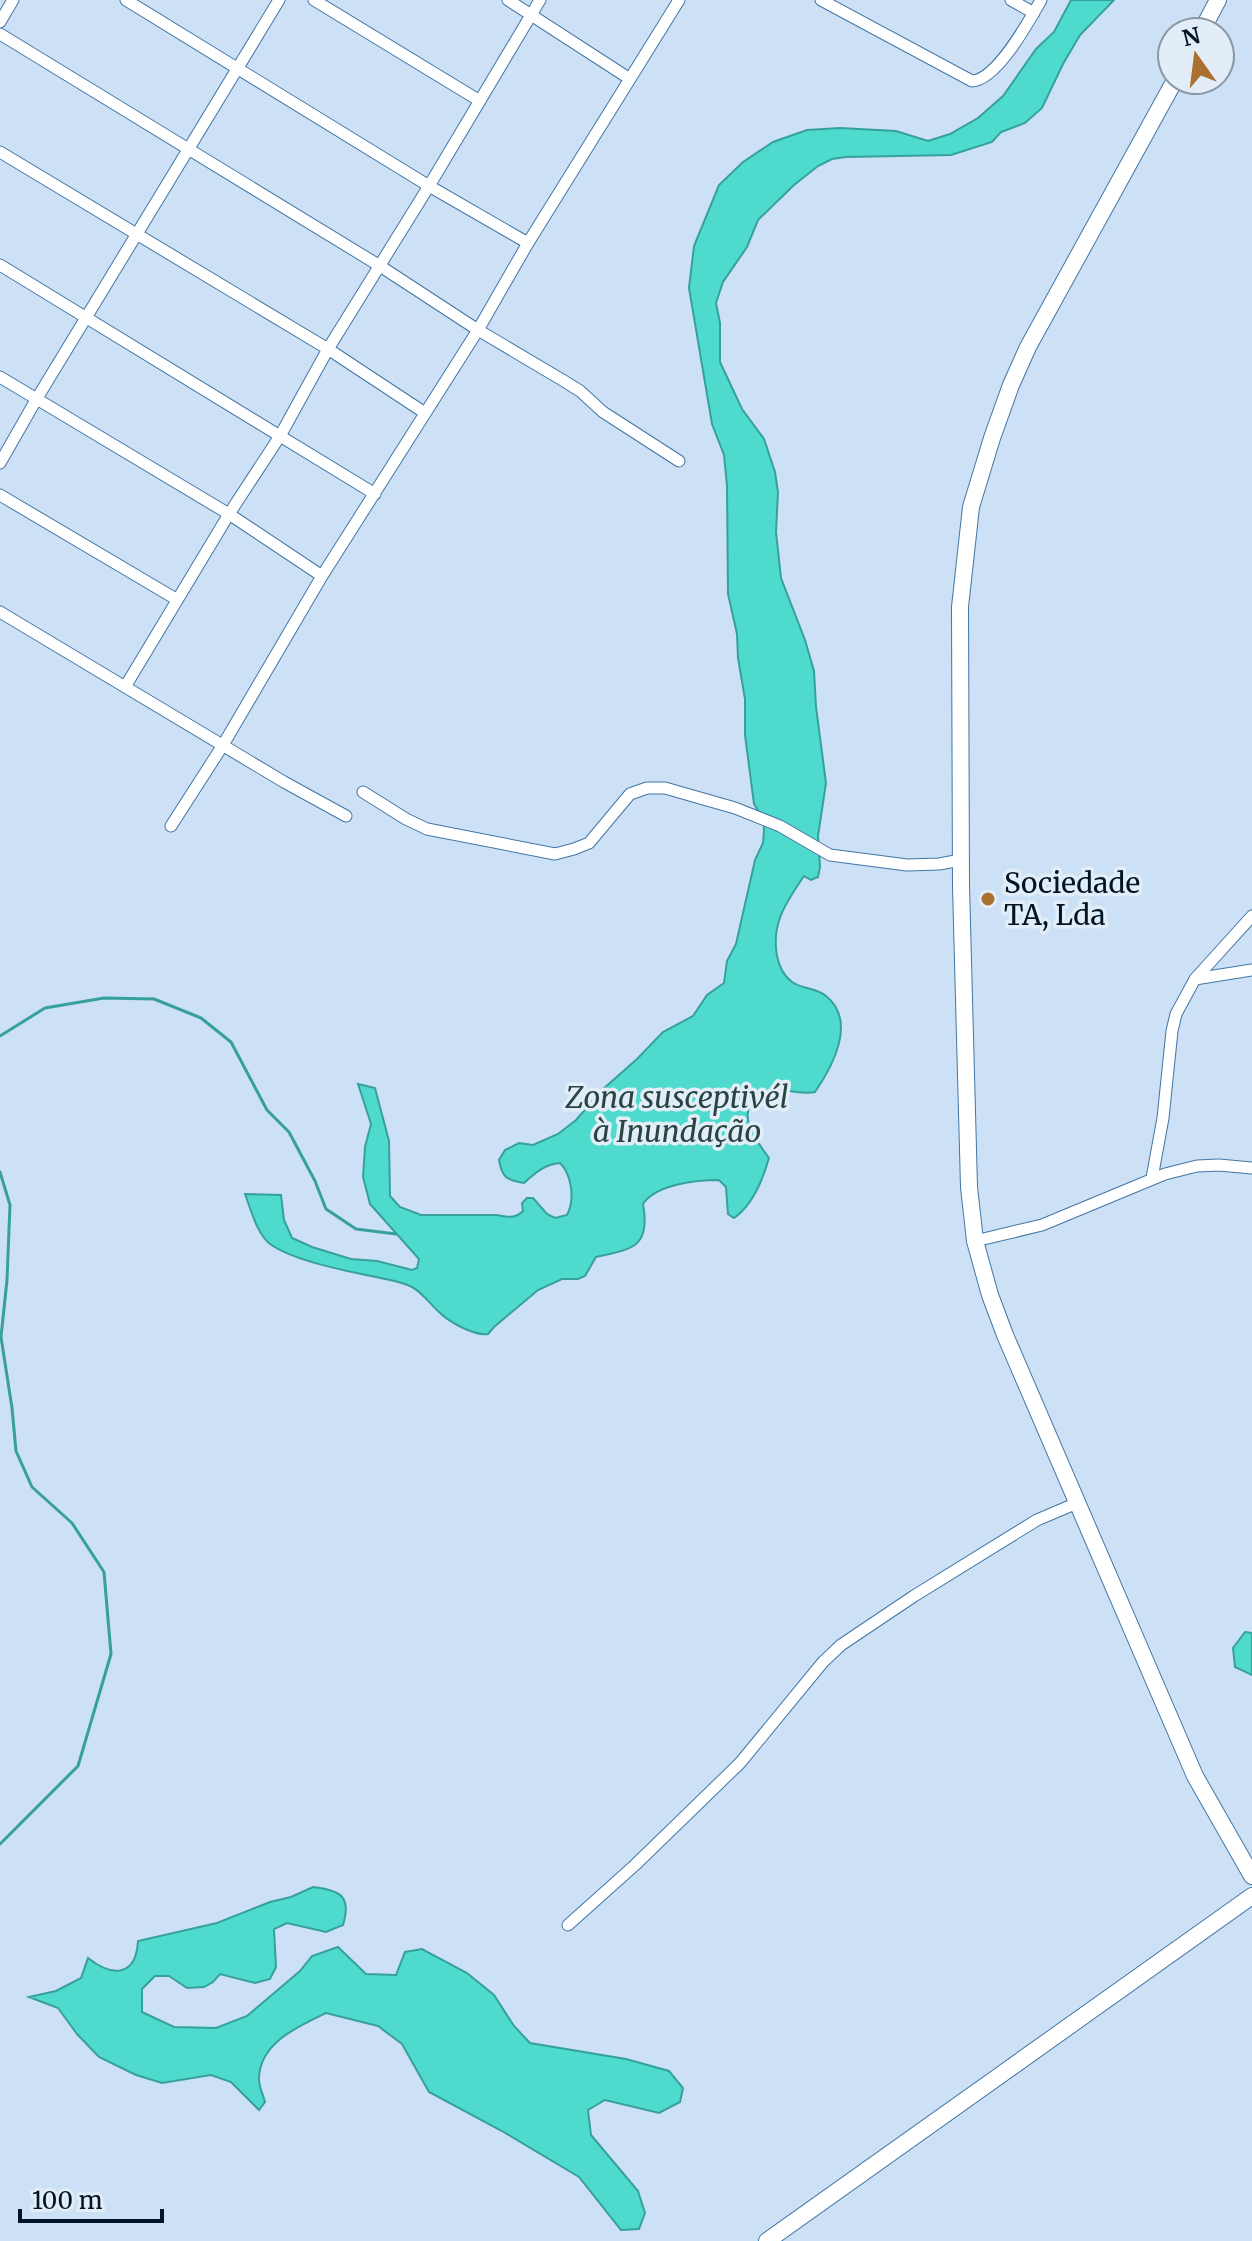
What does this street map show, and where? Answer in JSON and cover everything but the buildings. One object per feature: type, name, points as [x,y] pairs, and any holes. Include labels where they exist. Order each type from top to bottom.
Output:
[{"type":"main road","points":[[1166,96],[1028,347],[992,438],[971,507],[960,607],[961,860],[969,1187],[975,1241],[1005,1335],[1195,1776],[1252,1876]]},
{"type":"main road","points":[[767,2241],[1252,1896]]},
{"type":"street","points":[[0,22],[13,0]]},
{"type":"street","points":[[126,0],[429,186],[528,243]]},
{"type":"street","points":[[0,463],[279,0]]},
{"type":"street","points":[[314,0],[480,101]]},
{"type":"street","points":[[508,0],[630,79]]},
{"type":"street","points":[[125,687],[176,599],[280,436],[328,349],[540,0]]},
{"type":"street","points":[[171,826],[679,0]]},
{"type":"street","points":[[821,0],[972,81],[984,78],[1010,50],[1041,0]]},
{"type":"street","points":[[1011,0],[1034,13]]},
{"type":"street","points":[[0,34],[580,391],[603,412],[679,461]]},
{"type":"street","points":[[0,152],[328,349],[425,413]]},
{"type":"street","points":[[0,265],[375,494]]},
{"type":"street","points":[[0,377],[229,514],[322,576]]},
{"type":"street","points":[[0,495],[176,599]]},
{"type":"street","points":[[0,612],[346,816]]},
{"type":"street","points":[[363,792],[427,829],[555,854],[589,843],[630,794],[647,788],[665,788],[735,808],[780,826],[830,855],[907,865],[961,860]]},
{"type":"street","points":[[1152,1178],[1176,1014],[1195,979],[1252,916]]},
{"type":"street","points":[[1195,979],[1252,970]]},
{"type":"street","points":[[975,1241],[1042,1225],[1152,1178],[1197,1166],[1252,1168]]},
{"type":"street","points":[[568,1925],[740,1763],[823,1662],[841,1645],[1037,1520],[1077,1503]]},
{"type":"water","name":"Zona susceptivél à Inundação","points":[[1071,0],[1114,0],[1080,35],[1042,108],[1025,123],[1001,132],[992,142],[951,155],[846,157],[818,166],[758,220],[747,247],[723,282],[716,303],[720,323],[720,362],[742,409],[764,439],[775,472],[781,578],[814,671],[826,783],[818,836],[818,877],[811,880],[804,876],[786,904],[776,933],[777,956],[789,979],[822,993],[835,1006],[841,1031],[835,1057],[815,1092],[774,1091],[761,1095],[748,1110],[750,1127],[769,1158],[752,1199],[734,1218],[728,1214],[726,1187],[719,1180],[689,1182],[657,1192],[643,1204],[644,1230],[636,1244],[620,1252],[596,1257],[585,1276],[562,1279],[538,1290],[488,1334],[469,1331],[455,1324],[408,1285],[306,1260],[270,1244],[258,1228],[245,1194],[281,1195],[284,1220],[292,1238],[312,1247],[351,1259],[377,1261],[412,1270],[417,1268],[419,1259],[370,1204],[363,1177],[365,1147],[371,1124],[358,1084],[375,1088],[389,1141],[390,1196],[400,1207],[421,1215],[511,1217],[523,1211],[522,1203],[527,1198],[533,1198],[547,1214],[555,1218],[567,1215],[571,1188],[560,1163],[545,1167],[524,1183],[518,1182],[506,1177],[502,1171],[499,1160],[505,1150],[519,1143],[533,1145],[558,1134],[576,1120],[602,1090],[663,1032],[693,1016],[707,995],[724,983],[727,961],[736,944],[764,830],[763,819],[754,804],[737,634],[728,594],[724,455],[712,424],[689,288],[694,246],[719,185],[743,162],[773,142],[807,130],[840,128],[896,131],[928,141],[950,134],[978,118],[1003,96],[1036,49],[1054,32]]},
{"type":"water","points":[[1245,1632],[1252,1633],[1252,1675],[1235,1667],[1233,1648]]},
{"type":"water","points":[[313,1887],[342,1896],[346,1907],[343,1925],[326,1932],[287,1923],[274,1929],[276,1967],[270,1979],[255,1983],[220,1974],[204,1987],[187,1988],[169,1976],[155,1976],[142,1989],[142,2012],[174,2027],[216,2028],[247,2016],[300,1971],[312,1956],[338,1947],[366,1974],[396,1975],[405,1952],[422,1949],[467,1973],[494,1995],[514,2026],[530,2043],[626,2059],[669,2071],[683,2088],[680,2102],[659,2113],[605,2100],[588,2110],[591,2135],[638,2191],[645,2213],[639,2229],[621,2230],[579,2177],[429,2092],[402,2044],[378,2026],[326,2013],[283,2037],[261,2065],[259,2080],[265,2102],[259,2110],[231,2082],[211,2075],[162,2083],[136,2075],[99,2057],[58,2008],[29,1997],[56,1991],[81,1978],[88,1958],[106,1968],[121,1970],[133,1962],[138,1941],[217,1923]]},
{"type":"waterway","points":[[0,1036],[45,1008],[104,998],[154,999],[201,1018],[231,1042],[267,1110],[289,1132],[326,1209],[356,1229],[396,1234]]},
{"type":"waterway","points":[[0,1172],[10,1205],[1,1337],[16,1451],[32,1487],[72,1523],[104,1572],[111,1654],[78,1766],[0,1844]]},
{"type":"place","name":"Sociedade TA, Lda","points":[[988,899]]}]
